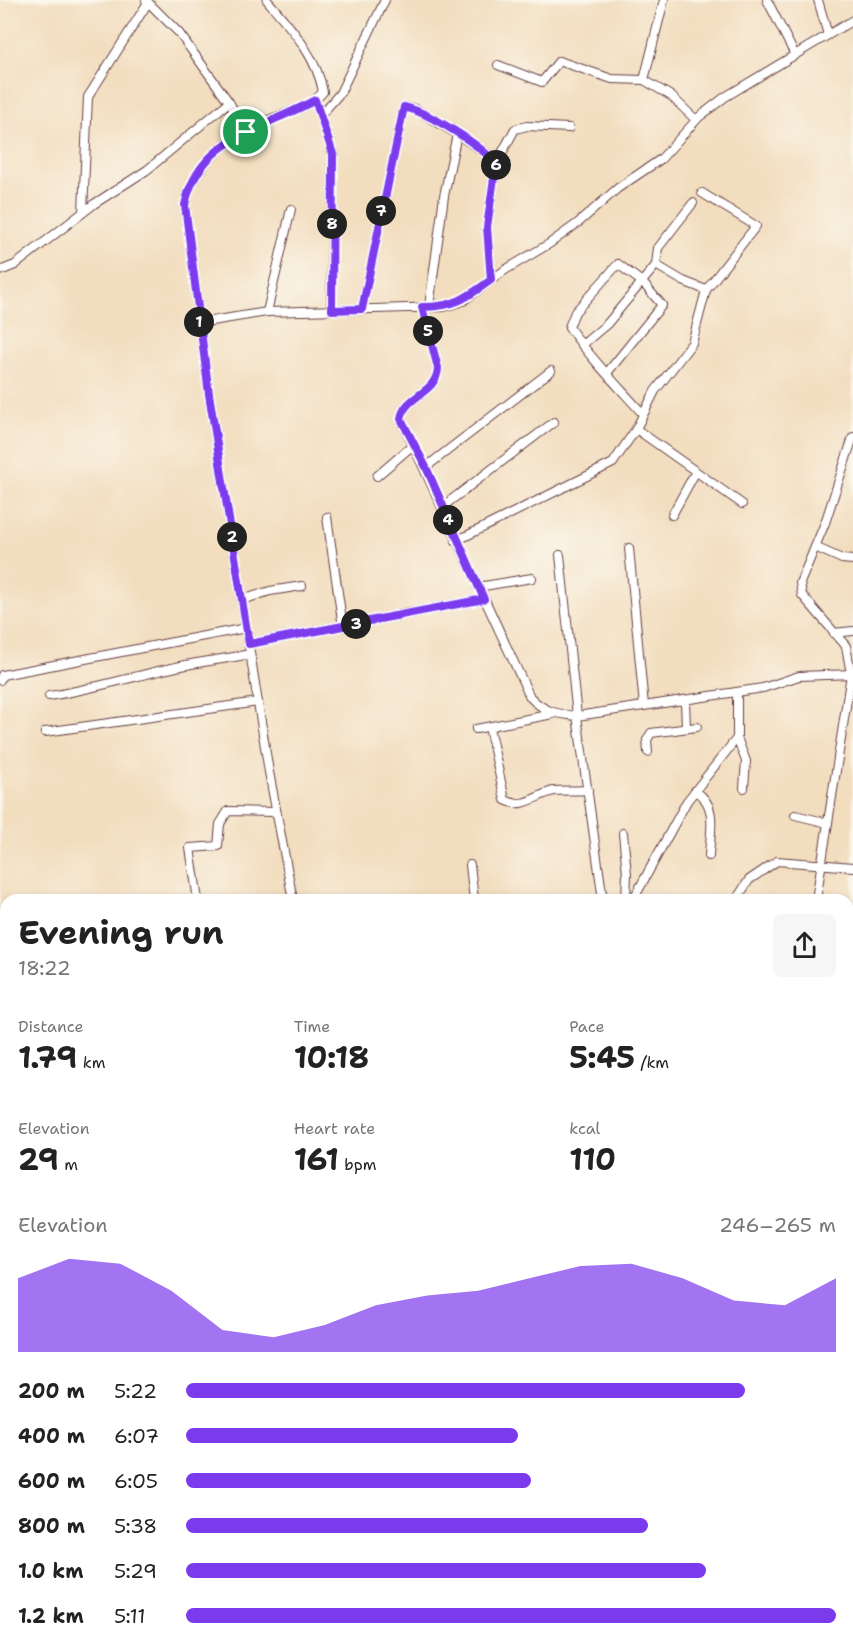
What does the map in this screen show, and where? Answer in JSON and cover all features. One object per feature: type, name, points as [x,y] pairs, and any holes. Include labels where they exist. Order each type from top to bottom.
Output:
[{"type":"street","points":[[267,0],[312,58],[321,78],[323,92],[315,100],[246,132],[208,159],[194,177],[185,205],[199,323],[250,654],[292,894]]},
{"type":"street","points":[[320,116],[340,93],[385,0]]},
{"type":"street","points":[[644,80],[664,0]]},
{"type":"street","points":[[767,0],[795,55]]},
{"type":"street","points":[[818,0],[828,34]]},
{"type":"street","points":[[83,212],[88,97],[146,2],[179,33],[230,102],[246,132]]},
{"type":"street","points":[[199,323],[267,312],[425,307],[462,301],[549,244],[618,188],[661,159],[696,120],[725,97],[853,20]]},
{"type":"street","points":[[498,65],[542,82],[559,61],[612,79],[644,80],[671,96],[696,120]]},
{"type":"street","points":[[315,100],[333,154],[332,310]]},
{"type":"street","points":[[0,271],[15,265],[83,212],[147,170],[230,102]]},
{"type":"street","points":[[362,309],[404,107],[415,109],[457,134],[489,154],[496,164]]},
{"type":"street","points":[[491,280],[487,227],[496,164],[515,129],[527,126],[569,128]]},
{"type":"street","points":[[457,134],[425,307],[438,368],[437,378],[433,386],[408,404],[402,412],[401,419],[426,467],[456,541],[530,697],[540,707],[554,714]]},
{"type":"street","points":[[456,541],[613,463],[636,429],[655,391],[692,343],[706,290],[756,226],[702,193]]},
{"type":"street","points":[[582,345],[607,324],[656,265],[658,248],[693,203]]},
{"type":"street","points":[[267,312],[291,209]]},
{"type":"street","points":[[606,373],[662,304],[642,282],[618,264],[575,312],[569,327],[582,345],[606,373],[643,414]]},
{"type":"street","points":[[656,265],[683,281],[706,290]]},
{"type":"street","points":[[426,467],[551,371]]},
{"type":"street","points":[[442,507],[554,422]]},
{"type":"street","points":[[636,429],[695,473],[742,504]]},
{"type":"street","points":[[817,894],[852,674],[846,646],[802,596],[800,583],[815,547],[853,437]]},
{"type":"street","points":[[377,476],[413,445]]},
{"type":"street","points":[[672,515],[695,473]]},
{"type":"street","points":[[327,517],[343,627]]},
{"type":"street","points":[[815,547],[842,559],[853,560]]},
{"type":"street","points":[[630,548],[644,706]]},
{"type":"street","points":[[560,555],[577,716],[602,894]]},
{"type":"street","points":[[478,587],[532,578]]},
{"type":"street","points":[[242,600],[270,591],[302,586]]},
{"type":"street","points":[[249,644],[484,599]]},
{"type":"street","points":[[0,680],[2,675],[246,628]]},
{"type":"street","points":[[834,633],[853,631]]},
{"type":"street","points":[[50,696],[84,691],[183,665],[212,663],[250,654]]},
{"type":"street","points":[[476,729],[554,714],[577,716],[763,688],[799,676],[852,674]]},
{"type":"street","points":[[737,692],[737,738],[746,761],[744,788]]},
{"type":"street","points":[[685,699],[686,728]]},
{"type":"street","points":[[45,732],[258,702]]},
{"type":"street","points":[[489,727],[505,800],[519,803],[538,799],[552,792],[588,790]]},
{"type":"street","points":[[648,752],[647,740],[651,733],[697,727]]},
{"type":"street","points":[[636,894],[674,823],[695,791],[737,738]]},
{"type":"street","points":[[695,791],[705,798],[711,810],[709,856]]},
{"type":"street","points":[[197,894],[190,848],[218,846],[220,824],[228,811],[276,812]]},
{"type":"street","points":[[795,814],[828,823]]},
{"type":"street","points":[[623,832],[626,856],[626,894]]},
{"type":"street","points":[[740,894],[749,880],[771,863],[822,863],[853,867]]},
{"type":"street","points":[[470,865],[473,894]]},
{"type":"route","points":[[315,100],[333,154],[332,310],[362,309],[404,107],[415,109],[457,134],[489,154],[496,164],[487,227],[491,280],[462,301],[444,307],[422,307],[438,368],[437,378],[433,386],[408,404],[402,412],[401,419],[426,467],[452,532],[484,599],[249,644],[209,394],[185,205],[194,177],[208,159],[231,140],[246,132],[315,100]]}]
